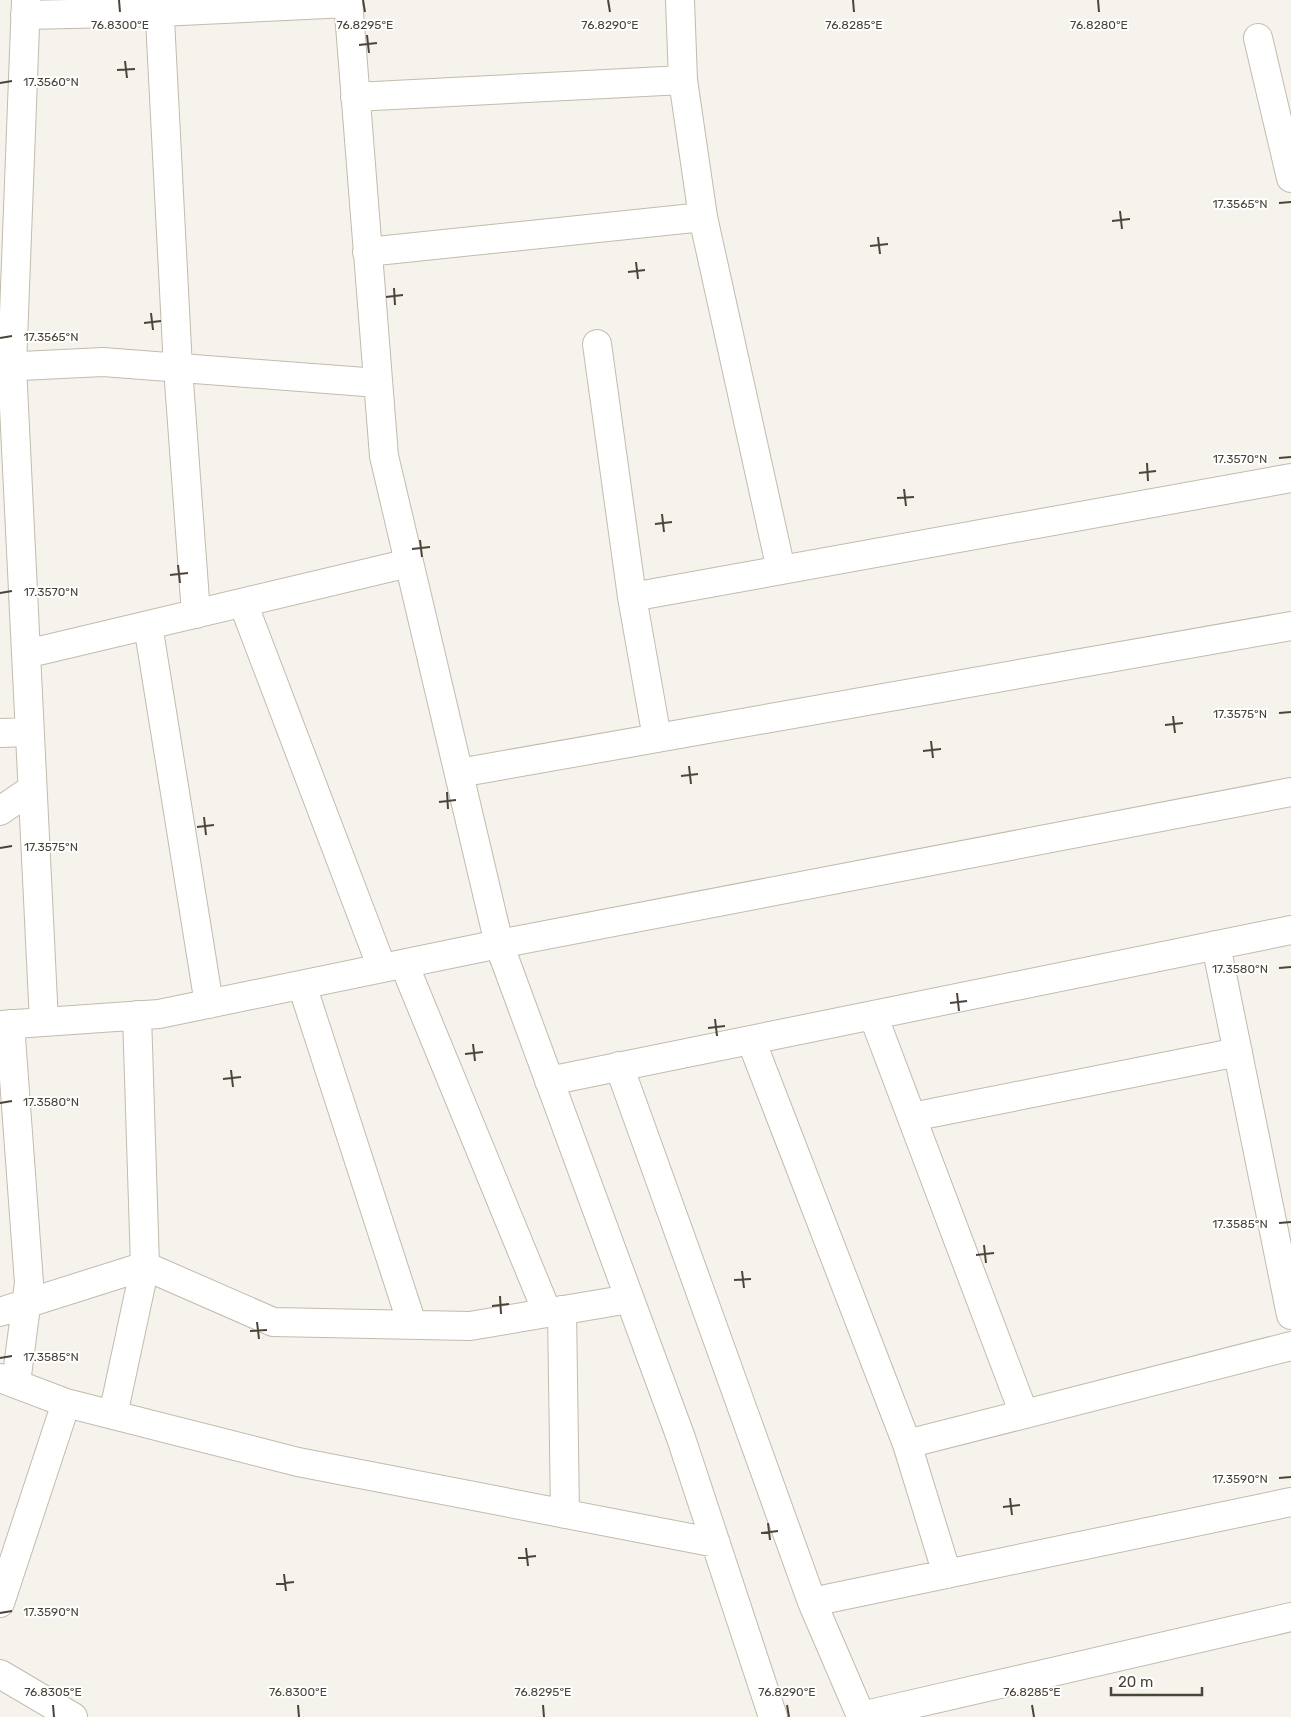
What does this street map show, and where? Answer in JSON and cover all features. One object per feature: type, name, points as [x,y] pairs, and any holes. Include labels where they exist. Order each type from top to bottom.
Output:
[{"type":"street","points":[[680,0],[683,80],[703,218],[781,570]]},
{"type":"street","points":[[44,1022],[26,654],[6,366],[10,158],[25,8],[348,2],[384,456],[499,944],[681,1438],[773,1717]]},
{"type":"street","points":[[159,6],[178,368],[196,614]]},
{"type":"street","points":[[1258,38],[1291,178]]},
{"type":"street","points":[[355,97],[683,80]]},
{"type":"street","points":[[367,252],[703,218]]},
{"type":"street","points":[[597,344],[632,597],[657,738]]},
{"type":"street","points":[[6,366],[103,362],[378,383]]},
{"type":"street","points":[[632,597],[1291,478]]},
{"type":"street","points":[[26,654],[409,563]]},
{"type":"street","points":[[243,603],[393,966],[555,1311],[565,1514]]},
{"type":"street","points":[[148,625],[209,1004]]},
{"type":"street","points":[[459,773],[1291,626]]},
{"type":"street","points":[[0,733],[30,732]]},
{"type":"street","points":[[0,811],[32,789]]},
{"type":"street","points":[[716,1543],[298,1462],[66,1403],[8,1380],[27,1304],[29,1265],[5,1024],[159,1014],[499,944],[1291,792]]},
{"type":"street","points":[[549,1080],[1291,930]]},
{"type":"street","points":[[1216,945],[1291,1315]]},
{"type":"street","points":[[302,985],[412,1324]]},
{"type":"street","points":[[114,1415],[145,1266],[137,1015]]},
{"type":"street","points":[[873,1015],[1024,1414]]},
{"type":"street","points":[[751,1040],[907,1444],[947,1574]]},
{"type":"street","points":[[912,1117],[1238,1052]]},
{"type":"street","points":[[619,1066],[812,1602],[861,1716],[1291,1618]]},
{"type":"street","points":[[0,1312],[145,1266],[273,1322],[470,1326],[629,1299]]},
{"type":"street","points":[[907,1444],[1291,1346]]},
{"type":"street","points":[[0,1602],[66,1403]]},
{"type":"street","points":[[812,1602],[1291,1502]]},
{"type":"street","points":[[0,1674],[73,1717]]}]
